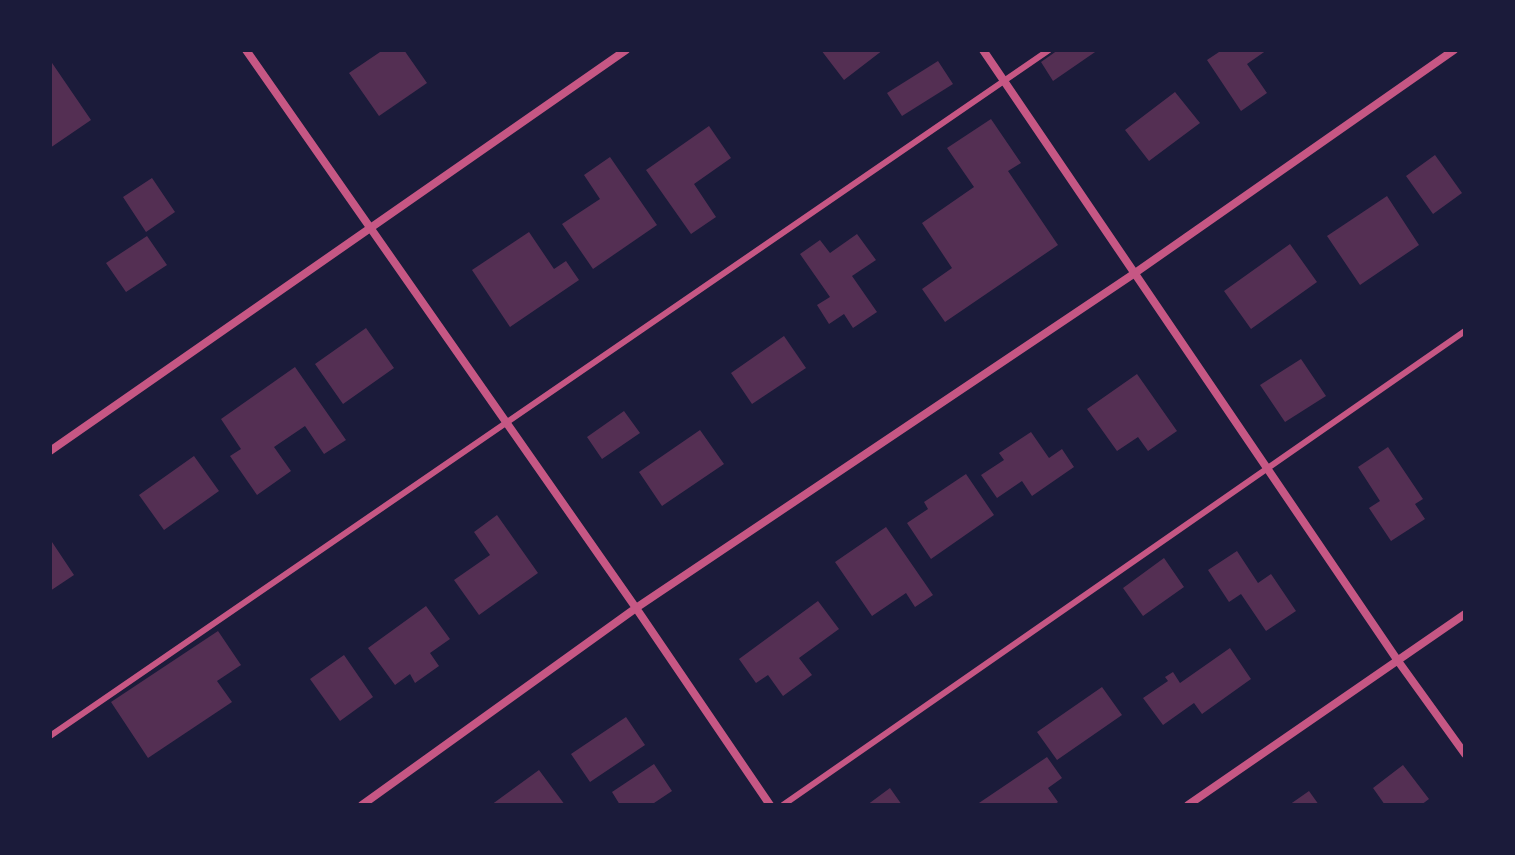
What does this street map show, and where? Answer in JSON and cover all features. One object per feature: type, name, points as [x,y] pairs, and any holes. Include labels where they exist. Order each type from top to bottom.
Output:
[{"type":"street","points":[[246,50],[770,805]]},
{"type":"street","points":[[50,451],[626,50]]},
{"type":"street","points":[[983,50],[1398,661],[1465,754]]},
{"type":"street","points":[[362,805],[636,608],[1135,273],[1454,50]]},
{"type":"street","points":[[1188,805],[1465,614]]},
{"type":"lane","points":[[50,736],[1049,50]]},
{"type":"lane","points":[[783,805],[1465,331]]},
{"type":"building","points":[[383,50],[404,50],[427,83],[379,116],[349,73]]},
{"type":"building","points":[[821,50],[883,50],[844,80]]},
{"type":"building","points":[[1058,50],[1098,50],[1053,81],[1041,62]]},
{"type":"building","points":[[1222,50],[1267,50],[1247,64],[1267,93],[1241,111],[1207,60]]},
{"type":"building","points":[[50,60],[91,120],[50,148]]},
{"type":"building","points":[[938,61],[953,84],[902,116],[887,93]]},
{"type":"building","points":[[1175,92],[1200,123],[1149,161],[1125,130]]},
{"type":"building","points":[[991,119],[1021,163],[1008,171],[1058,245],[945,322],[922,289],[952,268],[922,223],[974,187],[947,148]]},
{"type":"building","points":[[709,126],[731,158],[694,184],[716,217],[691,234],[646,170]]},
{"type":"building","points":[[1435,155],[1462,193],[1433,214],[1406,176]]},
{"type":"building","points":[[610,157],[657,225],[593,269],[562,224],[600,199],[584,175]]},
{"type":"building","points":[[152,178],[175,212],[146,232],[123,197]]},
{"type":"building","points":[[1387,196],[1419,245],[1360,285],[1327,236]]},
{"type":"building","points":[[529,232],[554,269],[566,261],[579,280],[510,327],[472,270]]},
{"type":"building","points":[[857,234],[876,260],[852,276],[877,312],[853,328],[844,314],[829,324],[817,305],[830,297],[800,254],[820,240],[830,253]]},
{"type":"building","points":[[147,236],[167,265],[126,292],[106,263]]},
{"type":"building","points":[[1290,244],[1317,282],[1251,329],[1224,291]]},
{"type":"building","points":[[366,328],[394,368],[343,404],[315,364]]},
{"type":"building","points":[[784,336],[806,368],[752,404],[731,373]]},
{"type":"building","points":[[1301,359],[1326,396],[1285,422],[1260,385]]},
{"type":"building","points":[[295,367],[346,440],[324,454],[305,426],[274,447],[291,471],[257,495],[230,456],[241,449],[221,419]]},
{"type":"building","points":[[1137,374],[1177,431],[1148,451],[1138,437],[1117,451],[1087,409]]},
{"type":"building","points":[[624,411],[640,433],[602,459],[587,437]]},
{"type":"building","points":[[700,430],[724,464],[662,506],[639,472]]},
{"type":"building","points":[[1031,432],[1049,458],[1062,449],[1074,467],[1032,496],[1022,481],[997,498],[981,475],[1004,460],[999,453]]},
{"type":"building","points":[[1388,447],[1423,499],[1415,504],[1425,519],[1391,541],[1369,508],[1380,501],[1358,467]]},
{"type":"building","points":[[194,456],[219,491],[164,530],[139,495]]},
{"type":"building","points":[[966,474],[994,515],[931,559],[907,523],[928,509],[924,502]]},
{"type":"building","points":[[497,515],[538,573],[479,615],[454,580],[490,555],[474,532]]},
{"type":"building","points":[[886,527],[933,595],[915,607],[906,593],[872,616],[835,562]]},
{"type":"building","points":[[50,539],[74,575],[50,591]]},
{"type":"building","points":[[1237,551],[1258,583],[1271,574],[1296,611],[1266,631],[1241,594],[1229,602],[1208,570]]},
{"type":"building","points":[[1164,558],[1184,587],[1143,616],[1123,588]]},
{"type":"building","points":[[818,601],[839,629],[799,658],[812,675],[783,696],[768,675],[756,683],[739,659]]},
{"type":"building","points":[[426,606],[450,639],[430,653],[439,666],[415,683],[410,674],[395,685],[368,648]]},
{"type":"building","points":[[218,631],[241,665],[217,681],[232,702],[148,758],[111,702]]},
{"type":"building","points":[[1230,648],[1251,679],[1202,714],[1194,703],[1163,725],[1143,698],[1168,681],[1165,677],[1173,672],[1180,683]]},
{"type":"building","points":[[344,655],[373,697],[340,721],[310,679]]},
{"type":"building","points":[[1102,687],[1122,715],[1057,760],[1037,732]]},
{"type":"building","points":[[626,717],[645,745],[590,782],[571,754]]},
{"type":"building","points":[[1047,757],[1062,778],[1048,788],[1058,802],[1054,805],[976,805]]},
{"type":"building","points":[[654,764],[672,791],[651,805],[620,805],[612,792]]},
{"type":"building","points":[[1403,765],[1429,799],[1421,805],[1385,805],[1373,788]]},
{"type":"building","points":[[539,770],[565,805],[491,805]]},
{"type":"building","points":[[890,788],[902,805],[867,805]]},
{"type":"building","points":[[1309,791],[1319,805],[1289,805]]}]
